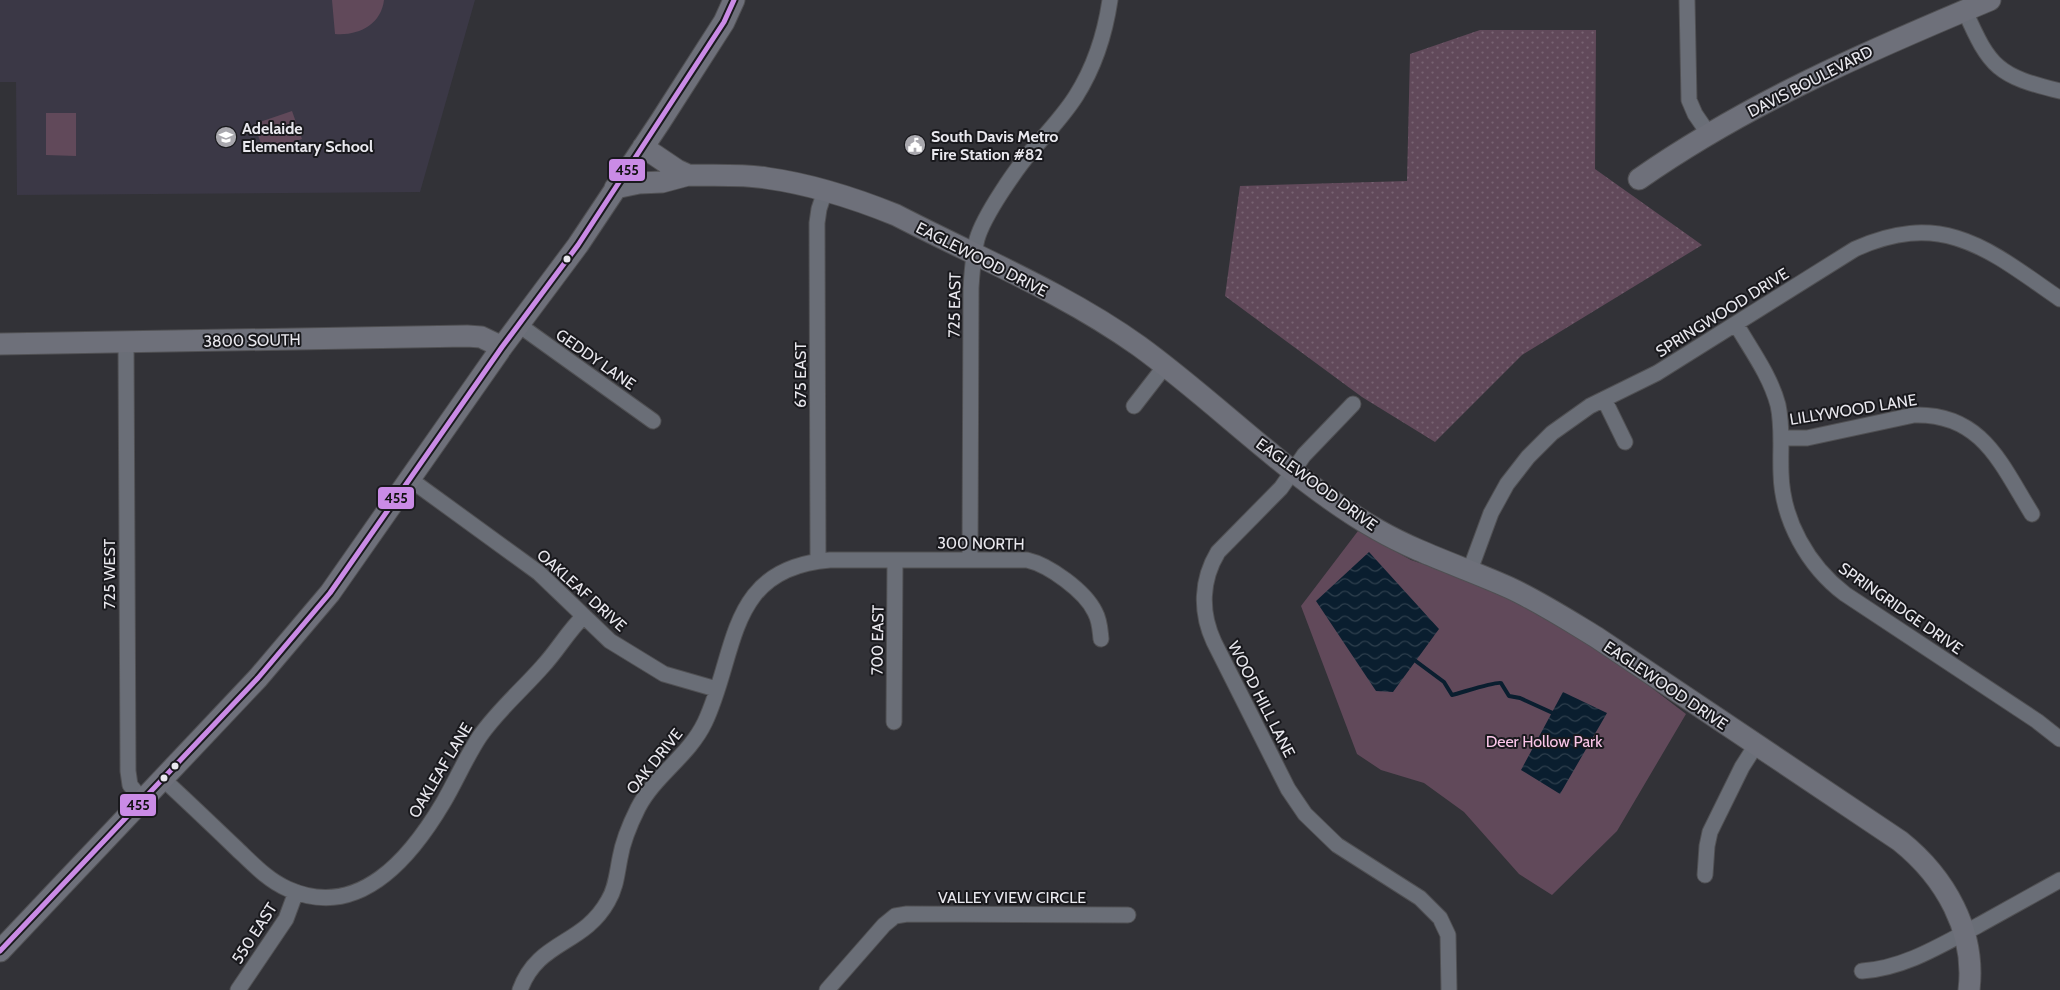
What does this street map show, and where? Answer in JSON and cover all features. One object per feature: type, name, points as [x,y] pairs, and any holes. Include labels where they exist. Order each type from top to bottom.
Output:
[{"type":"main road","points":[[0,951],[258,678],[308,621],[411,480],[502,347],[575,249],[644,147],[724,22],[734,0]]},
{"type":"main road","name":"DAVIS BOULEVARD","points":[[1639,179],[1708,133],[1800,83],[1990,0]]},
{"type":"main road","name":"EAGLEWOOD DRIVE","points":[[644,147],[677,170],[688,175],[764,178],[825,191],[896,215],[1088,313],[1122,334],[1165,366],[1293,470],[1378,530],[1546,606],[1756,744],[1914,852],[1927,864],[1946,891],[1964,933],[1969,968],[1969,990]]},
{"type":"main road","points":[[615,188],[639,183],[662,182],[688,175]]},
{"type":"main road","name":"3800 SOUTH","points":[[0,344],[467,336],[481,337],[502,347]]},
{"type":"street","name":"725 EAST","points":[[970,560],[971,288],[974,255],[978,238],[997,201],[1022,163],[1068,108],[1090,71],[1099,49],[1110,0]]},
{"type":"street","points":[[1687,0],[1689,100],[1695,114],[1708,133]]},
{"type":"street","points":[[1965,10],[1980,46],[1998,67],[2014,78],[2060,92]]},
{"type":"street","name":"675 EAST","points":[[818,561],[817,223],[825,191]]},
{"type":"street","name":"SPRINGWOOD DRIVE","points":[[1470,570],[1491,513],[1517,471],[1552,433],[1576,414],[1657,373],[1855,249],[1882,238],[1912,233],[1942,234],[1985,248],[2060,298]]},
{"type":"street","name":"SPRINGRIDGE DRIVE","points":[[1736,324],[1763,368],[1772,387],[1778,407],[1782,438],[1781,482],[1788,514],[1805,551],[1827,579],[1845,594],[2059,736]]},
{"type":"street","name":"GEDDY LANE","points":[[519,325],[654,421]]},
{"type":"street","name":"725 WEST","points":[[126,342],[128,779],[132,789],[143,801]]},
{"type":"street","points":[[1134,406],[1165,366]]},
{"type":"street","points":[[1604,399],[1625,442]]},
{"type":"street","name":"WOOD HILL LANE","points":[[1353,404],[1308,451],[1280,488],[1226,542],[1213,561],[1204,595],[1206,618],[1209,631],[1288,789],[1305,814],[1337,845],[1420,898],[1440,918],[1448,935],[1448,990]]},
{"type":"street","name":"LILLYWOOD LANE","points":[[1782,438],[1807,438],[1914,415],[1932,415],[1949,419],[1972,430],[1987,443],[2032,514]]},
{"type":"street","name":"OAKLEAF DRIVE","points":[[411,480],[533,568],[610,641],[674,678],[716,689]]},
{"type":"street","name":"700 EAST","points":[[894,722],[895,560]]},
{"type":"street","name":"300 NORTH","points":[[818,561],[1027,560],[1045,565],[1061,577],[1091,606],[1098,618],[1101,639]]},
{"type":"street","name":"OAK DRIVE","points":[[520,990],[528,973],[539,958],[589,927],[608,902],[616,881],[622,846],[639,806],[656,781],[694,739],[706,720],[737,622],[748,603],[763,586],[777,576],[793,567],[818,561]]},
{"type":"street","name":"OAKLEAF LANE","points":[[163,779],[267,876],[296,892],[320,897],[345,895],[370,886],[391,871],[408,852],[442,805],[471,751],[489,723],[541,668],[584,616]]},
{"type":"street","points":[[1705,875],[1706,853],[1710,832],[1742,767],[1756,744]]},
{"type":"street","points":[[1862,971],[1897,965],[1964,933],[2060,880]]},
{"type":"street","name":"550 EAST","points":[[238,990],[286,919],[296,892]]},
{"type":"street","name":"VALLEY VIEW CIRCLE","points":[[827,990],[884,924],[895,916],[907,914],[1128,915]]},
{"type":"shaded area","name":"Adelaide Elementary School","points":[[0,0],[475,0],[420,192],[17,195],[16,82],[0,82]]},
{"type":"green space","points":[[332,0],[384,0],[378,16],[367,27],[352,33],[335,34]]},
{"type":"green space","points":[[1480,30],[1596,30],[1595,169],[1702,245],[1522,355],[1435,442],[1362,397],[1225,296],[1240,186],[1407,181],[1410,54]]},
{"type":"green space","points":[[292,111],[302,139],[264,152],[254,124]]},
{"type":"green space","points":[[46,113],[76,113],[76,156],[46,155]]},
{"type":"green space","name":"Deer Hollow Park","points":[[1358,531],[1411,560],[1464,578],[1543,614],[1606,653],[1686,714],[1617,831],[1552,895],[1519,874],[1464,812],[1424,783],[1381,770],[1357,754],[1301,606]]},
{"type":"water","points":[[1369,552],[1439,629],[1393,692],[1376,691],[1316,601]]},
{"type":"water","points":[[1563,692],[1607,713],[1560,794],[1521,770]]},
{"type":"waterway","points":[[1413,659],[1444,682],[1452,695],[1486,685],[1501,683],[1509,696],[1520,698],[1555,714]]},
{"type":"transit line","name":"455","points":[[0,951],[258,678],[330,593],[502,347],[578,245],[724,22],[734,0]]},
{"type":"place","name":"Adelaide Elementary School","points":[[226,137]]},
{"type":"place","name":"South Davis Metro Fire Station #82","points":[[915,145]]}]
